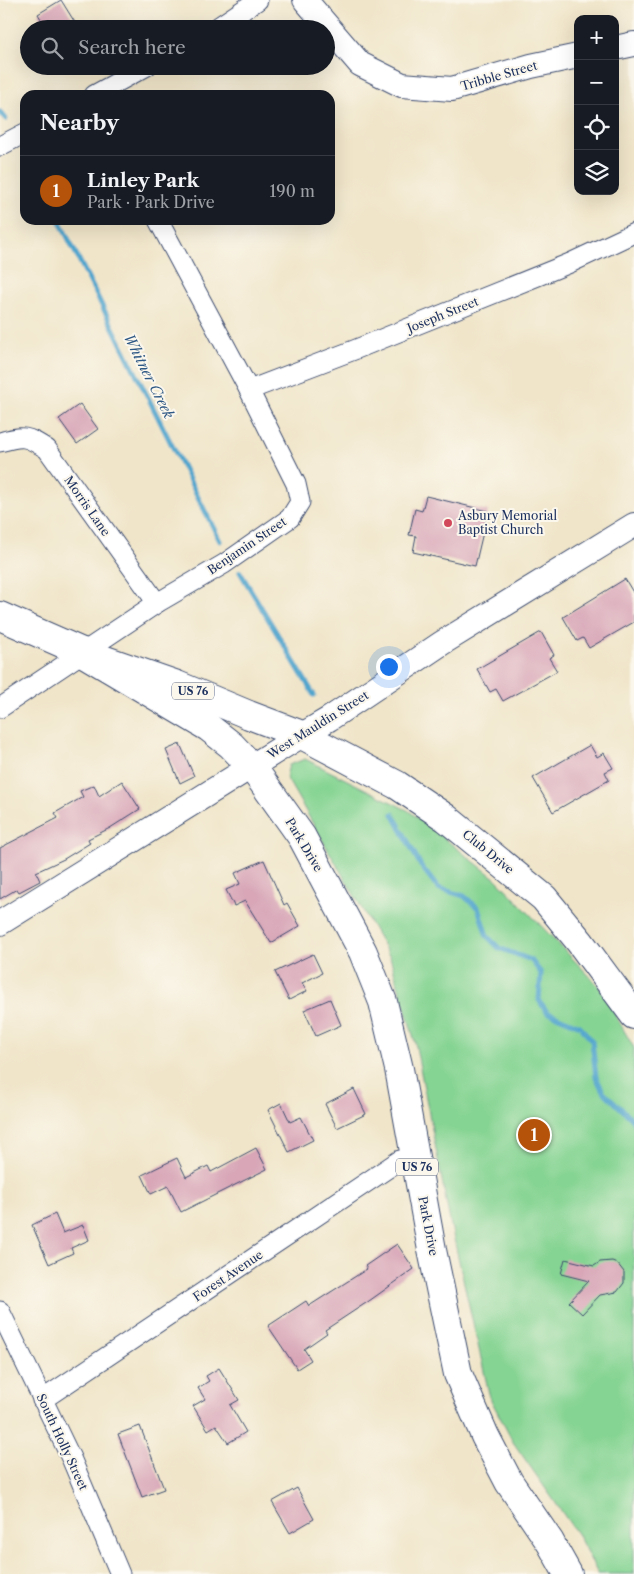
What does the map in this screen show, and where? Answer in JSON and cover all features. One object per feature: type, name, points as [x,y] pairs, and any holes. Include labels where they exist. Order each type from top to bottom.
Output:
[{"type":"main road","name":"US 76","points":[[0,616],[82,652],[177,685],[302,735]]},
{"type":"main road","name":"US 76","points":[[82,652],[208,727],[231,745],[252,767]]},
{"type":"main road","name":"Club Drive","points":[[302,735],[397,785],[446,818],[514,872],[544,898],[580,942],[634,1015]]},
{"type":"main road","name":"Park Drive","points":[[252,767],[302,837],[363,952],[383,1002],[399,1069],[458,1374],[484,1436],[509,1482],[550,1542],[568,1574]]},
{"type":"street","points":[[228,20],[258,0]]},
{"type":"street","name":"Tribble Street","points":[[305,0],[322,20]]},
{"type":"street","name":"Tribble Street","points":[[335,35],[360,64],[402,85],[452,89],[531,66],[574,57]]},
{"type":"street","points":[[619,47],[634,44]]},
{"type":"street","points":[[103,90],[130,75]]},
{"type":"street","points":[[0,146],[20,136]]},
{"type":"street","name":"Benjamin Street","points":[[0,708],[82,652],[224,564],[290,518],[300,502],[296,484],[249,390],[161,225]]},
{"type":"street","name":"Joseph Street","points":[[249,390],[570,263],[634,233]]},
{"type":"street","name":"Morris Lane","points":[[0,442],[18,436],[30,439],[47,449],[157,604]]},
{"type":"street","name":"West Mauldin Street","points":[[0,923],[329,720],[442,643],[634,525]]},
{"type":"street","name":"Forest Avenue","points":[[42,1400],[400,1160],[415,1156]]},
{"type":"street","name":"South Holly Street","points":[[0,1311],[71,1458],[120,1574]]},
{"type":"green space","points":[[305,759],[409,811],[496,879],[598,985],[634,1048],[634,1574],[598,1574],[578,1535],[513,1442],[490,1398],[450,1221],[415,1042],[390,957],[286,777],[289,765]]},
{"type":"building","points":[[61,0],[73,20],[42,20],[38,14]]},
{"type":"building","points":[[80,404],[98,429],[77,444],[59,419]]},
{"type":"building","name":"Asbury Memorial Baptist Church","points":[[426,496],[488,511],[475,566],[413,552],[416,536],[409,535],[415,509],[422,511]]},
{"type":"building","points":[[625,579],[634,594],[634,622],[589,648],[583,638],[577,641],[563,617]]},
{"type":"building","points":[[541,632],[554,655],[549,658],[557,671],[503,701],[496,689],[490,692],[477,669]]},
{"type":"building","points":[[180,744],[194,776],[180,783],[166,750]]},
{"type":"building","points":[[590,745],[597,757],[604,753],[613,768],[605,772],[609,780],[553,812],[533,778]]},
{"type":"building","points":[[122,781],[140,809],[88,839],[90,843],[64,859],[36,872],[40,881],[19,892],[17,889],[0,899],[0,848],[58,818],[55,813],[83,797],[80,791],[94,785],[99,796]]},
{"type":"building","points":[[264,860],[284,905],[287,903],[300,926],[271,943],[245,901],[234,906],[226,890],[240,884],[235,873]]},
{"type":"building","points":[[313,954],[322,973],[302,983],[307,991],[289,1000],[275,972]]},
{"type":"building","points":[[330,999],[341,1025],[316,1036],[304,1010]]},
{"type":"building","points":[[354,1089],[366,1114],[337,1128],[325,1104]]},
{"type":"building","points":[[281,1103],[290,1122],[301,1117],[313,1140],[289,1152],[268,1110]]},
{"type":"building","points":[[256,1148],[267,1169],[181,1212],[168,1186],[151,1194],[142,1175],[177,1158],[186,1177],[208,1166],[211,1172]]},
{"type":"building","points":[[55,1214],[63,1233],[83,1225],[89,1240],[71,1248],[73,1253],[49,1264],[32,1225]]},
{"type":"building","points":[[397,1244],[414,1269],[325,1330],[327,1333],[304,1349],[311,1360],[297,1369],[268,1326],[306,1301],[309,1306],[367,1269],[365,1266]]},
{"type":"building","points":[[565,1259],[594,1266],[600,1262],[612,1261],[617,1263],[624,1272],[624,1283],[617,1292],[600,1295],[582,1314],[569,1302],[589,1281],[561,1274]]},
{"type":"building","points":[[219,1368],[239,1400],[230,1405],[246,1432],[228,1443],[216,1425],[208,1430],[193,1406],[205,1399],[198,1388],[209,1381],[206,1376]]},
{"type":"building","points":[[140,1426],[164,1489],[142,1497],[118,1434]]},
{"type":"building","points":[[297,1488],[314,1519],[290,1533],[272,1502]]},
{"type":"waterway","name":"Whitner Creek","points":[[0,112],[6,119]]},
{"type":"waterway","name":"Whitner Creek","points":[[62,225],[220,541]]},
{"type":"waterway","name":"Whitner Creek","points":[[240,572],[314,695]]},
{"type":"waterway","name":"Whitner Creek","points":[[393,814],[421,866],[438,888],[464,896],[478,908],[487,936],[499,948],[531,960],[541,973],[539,1000],[547,1012],[580,1026],[592,1041],[596,1077],[603,1091],[634,1123]]},
{"type":"place","name":"Asbury Memorial Baptist Church","points":[[448,523]]},
{"type":"place","name":"Linley Park","points":[[534,1135]]}]
